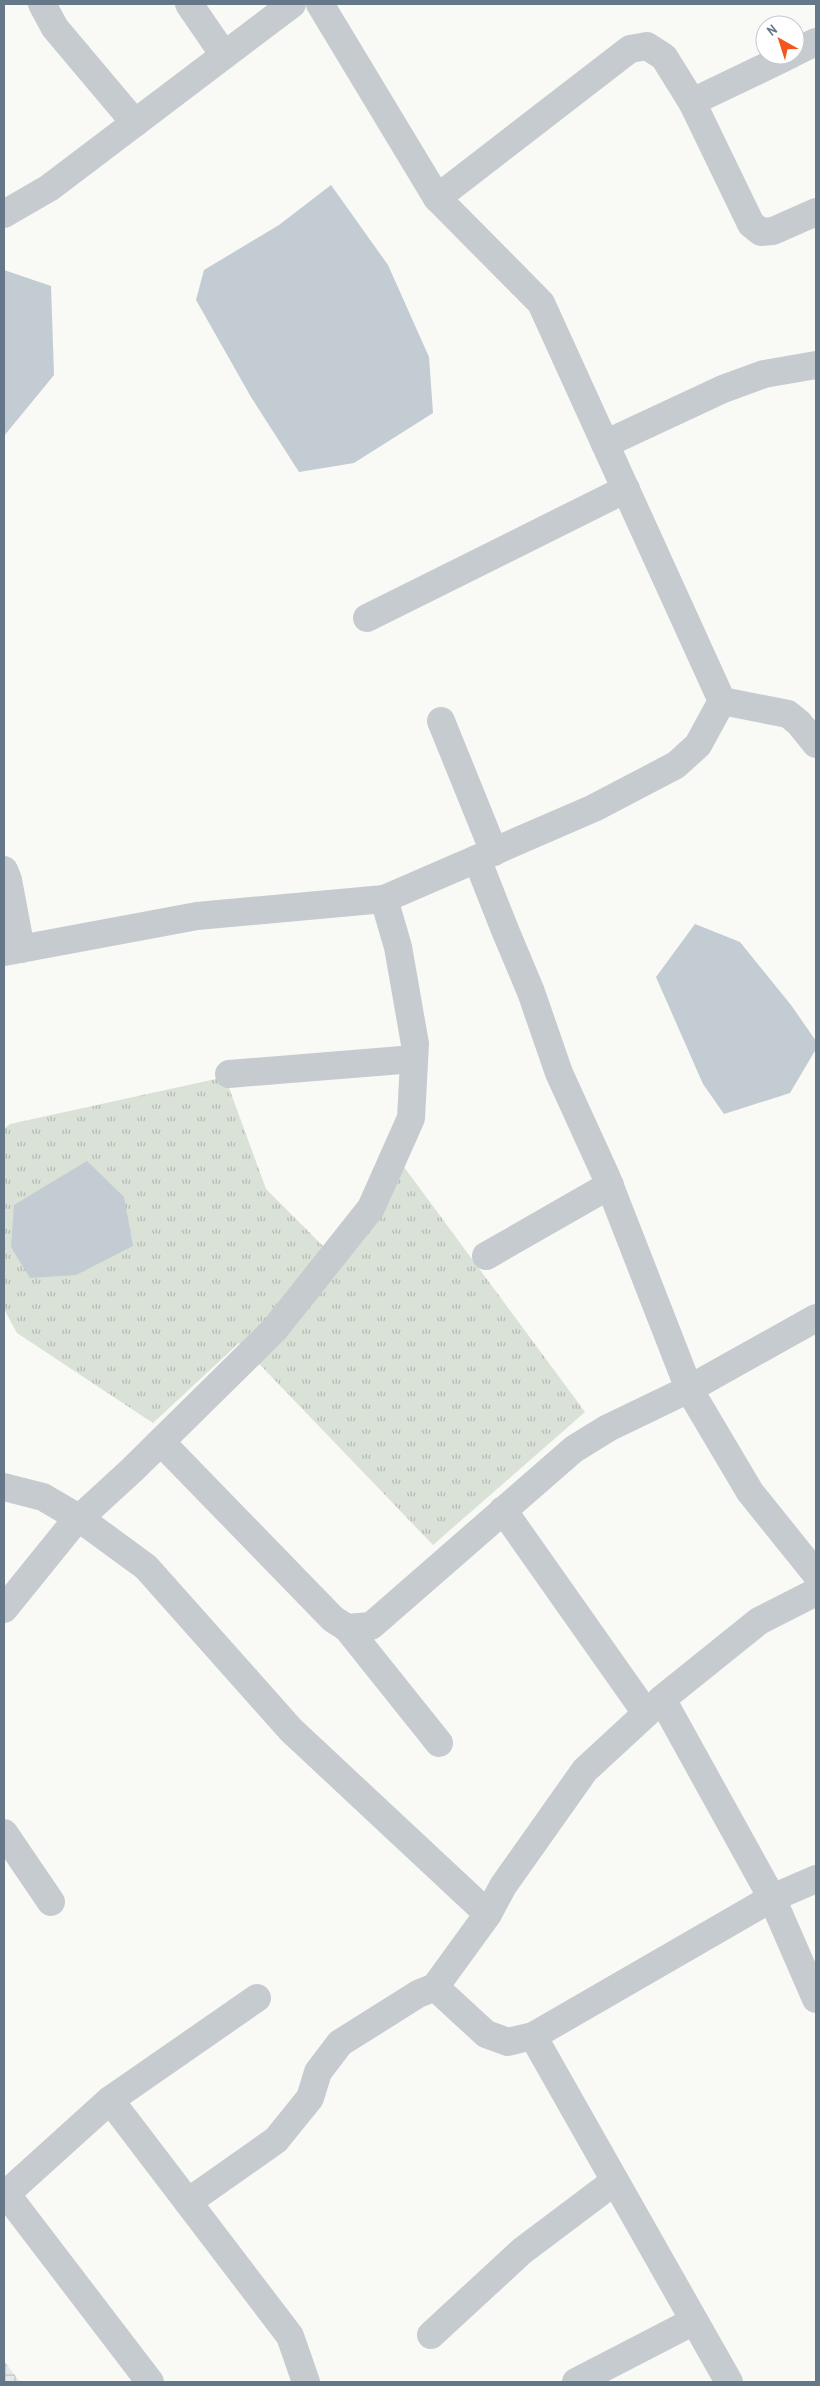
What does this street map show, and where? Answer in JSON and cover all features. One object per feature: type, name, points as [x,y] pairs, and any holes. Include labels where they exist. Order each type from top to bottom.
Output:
[{"type":"street","points":[[42,4],[55,28],[135,122]]},
{"type":"street","points":[[189,4],[224,55]]},
{"type":"street","points":[[4,214],[50,188],[292,4]]},
{"type":"street","points":[[320,4],[437,198],[541,303],[722,701]]},
{"type":"street","points":[[437,198],[630,49],[647,46],[664,58],[692,102],[751,224],[761,232],[773,231],[816,212]]},
{"type":"street","points":[[692,102],[769,65]]},
{"type":"street","points":[[605,444],[723,389],[756,377],[816,365]]},
{"type":"street","points":[[367,618],[626,489]]},
{"type":"street","points":[[722,701],[808,717],[816,744]]},
{"type":"street","points":[[4,870],[8,880],[12,951],[197,916],[384,899],[594,808],[676,766],[698,745],[722,701]]},
{"type":"street","points":[[441,721],[486,856],[504,930],[531,992],[559,1073],[610,1186],[689,1388],[750,1492],[816,1574]]},
{"type":"street","points":[[4,1609],[79,1518],[161,1442],[274,1330],[371,1208],[410,1118],[416,1044],[398,947],[384,899]]},
{"type":"street","points":[[228,1074],[414,1059]]},
{"type":"street","points":[[486,1256],[610,1186]]},
{"type":"street","points":[[347,1628],[371,1626],[574,1449],[608,1428],[689,1388],[816,1318]]},
{"type":"street","points":[[161,1442],[333,1619],[347,1628],[439,1743]]},
{"type":"street","points":[[4,1487],[43,1497],[79,1518],[146,1567],[291,1730],[488,1914]]},
{"type":"street","points":[[503,1510],[654,1706],[772,1898],[816,1999]]},
{"type":"street","points":[[188,2202],[276,2140],[310,2098],[318,2072],[340,2043],[418,1994],[436,1986],[488,1914],[503,1886],[585,1770],[654,1706],[759,1621],[816,1592]]},
{"type":"street","points":[[4,1833],[51,1902]]},
{"type":"street","points":[[436,1986],[486,2034],[508,2042],[533,2036],[772,1898],[816,1879]]},
{"type":"street","points":[[150,2382],[5,2192],[110,2100],[257,1998]]},
{"type":"street","points":[[533,2036],[729,2382]]},
{"type":"street","points":[[110,2100],[290,2336],[306,2382]]},
{"type":"street","points":[[431,2335],[522,2251],[615,2181]]},
{"type":"street","points":[[576,2382],[694,2321]]},
{"type":"shaded area","points":[[331,185],[388,265],[429,357],[433,413],[354,463],[299,472],[251,397],[196,300],[204,270],[279,225]]},
{"type":"shaded area","points":[[4,270],[51,286],[54,375],[4,436]]},
{"type":"shaded area","points":[[695,924],[740,942],[791,1005],[816,1041],[816,1049],[790,1093],[724,1114],[703,1084],[656,977]]},
{"type":"shaded area","points":[[87,1161],[124,1197],[133,1246],[76,1275],[30,1278],[11,1247],[14,1205]]},
{"type":"shaded area","points":[[4,2361],[20,2382],[4,2382]]},
{"type":"green space","points":[[225,1077],[266,1189],[340,1263],[404,1167],[585,1412],[433,1545],[239,1343],[153,1423],[17,1333],[4,1309],[4,1129],[10,1124]]}]
